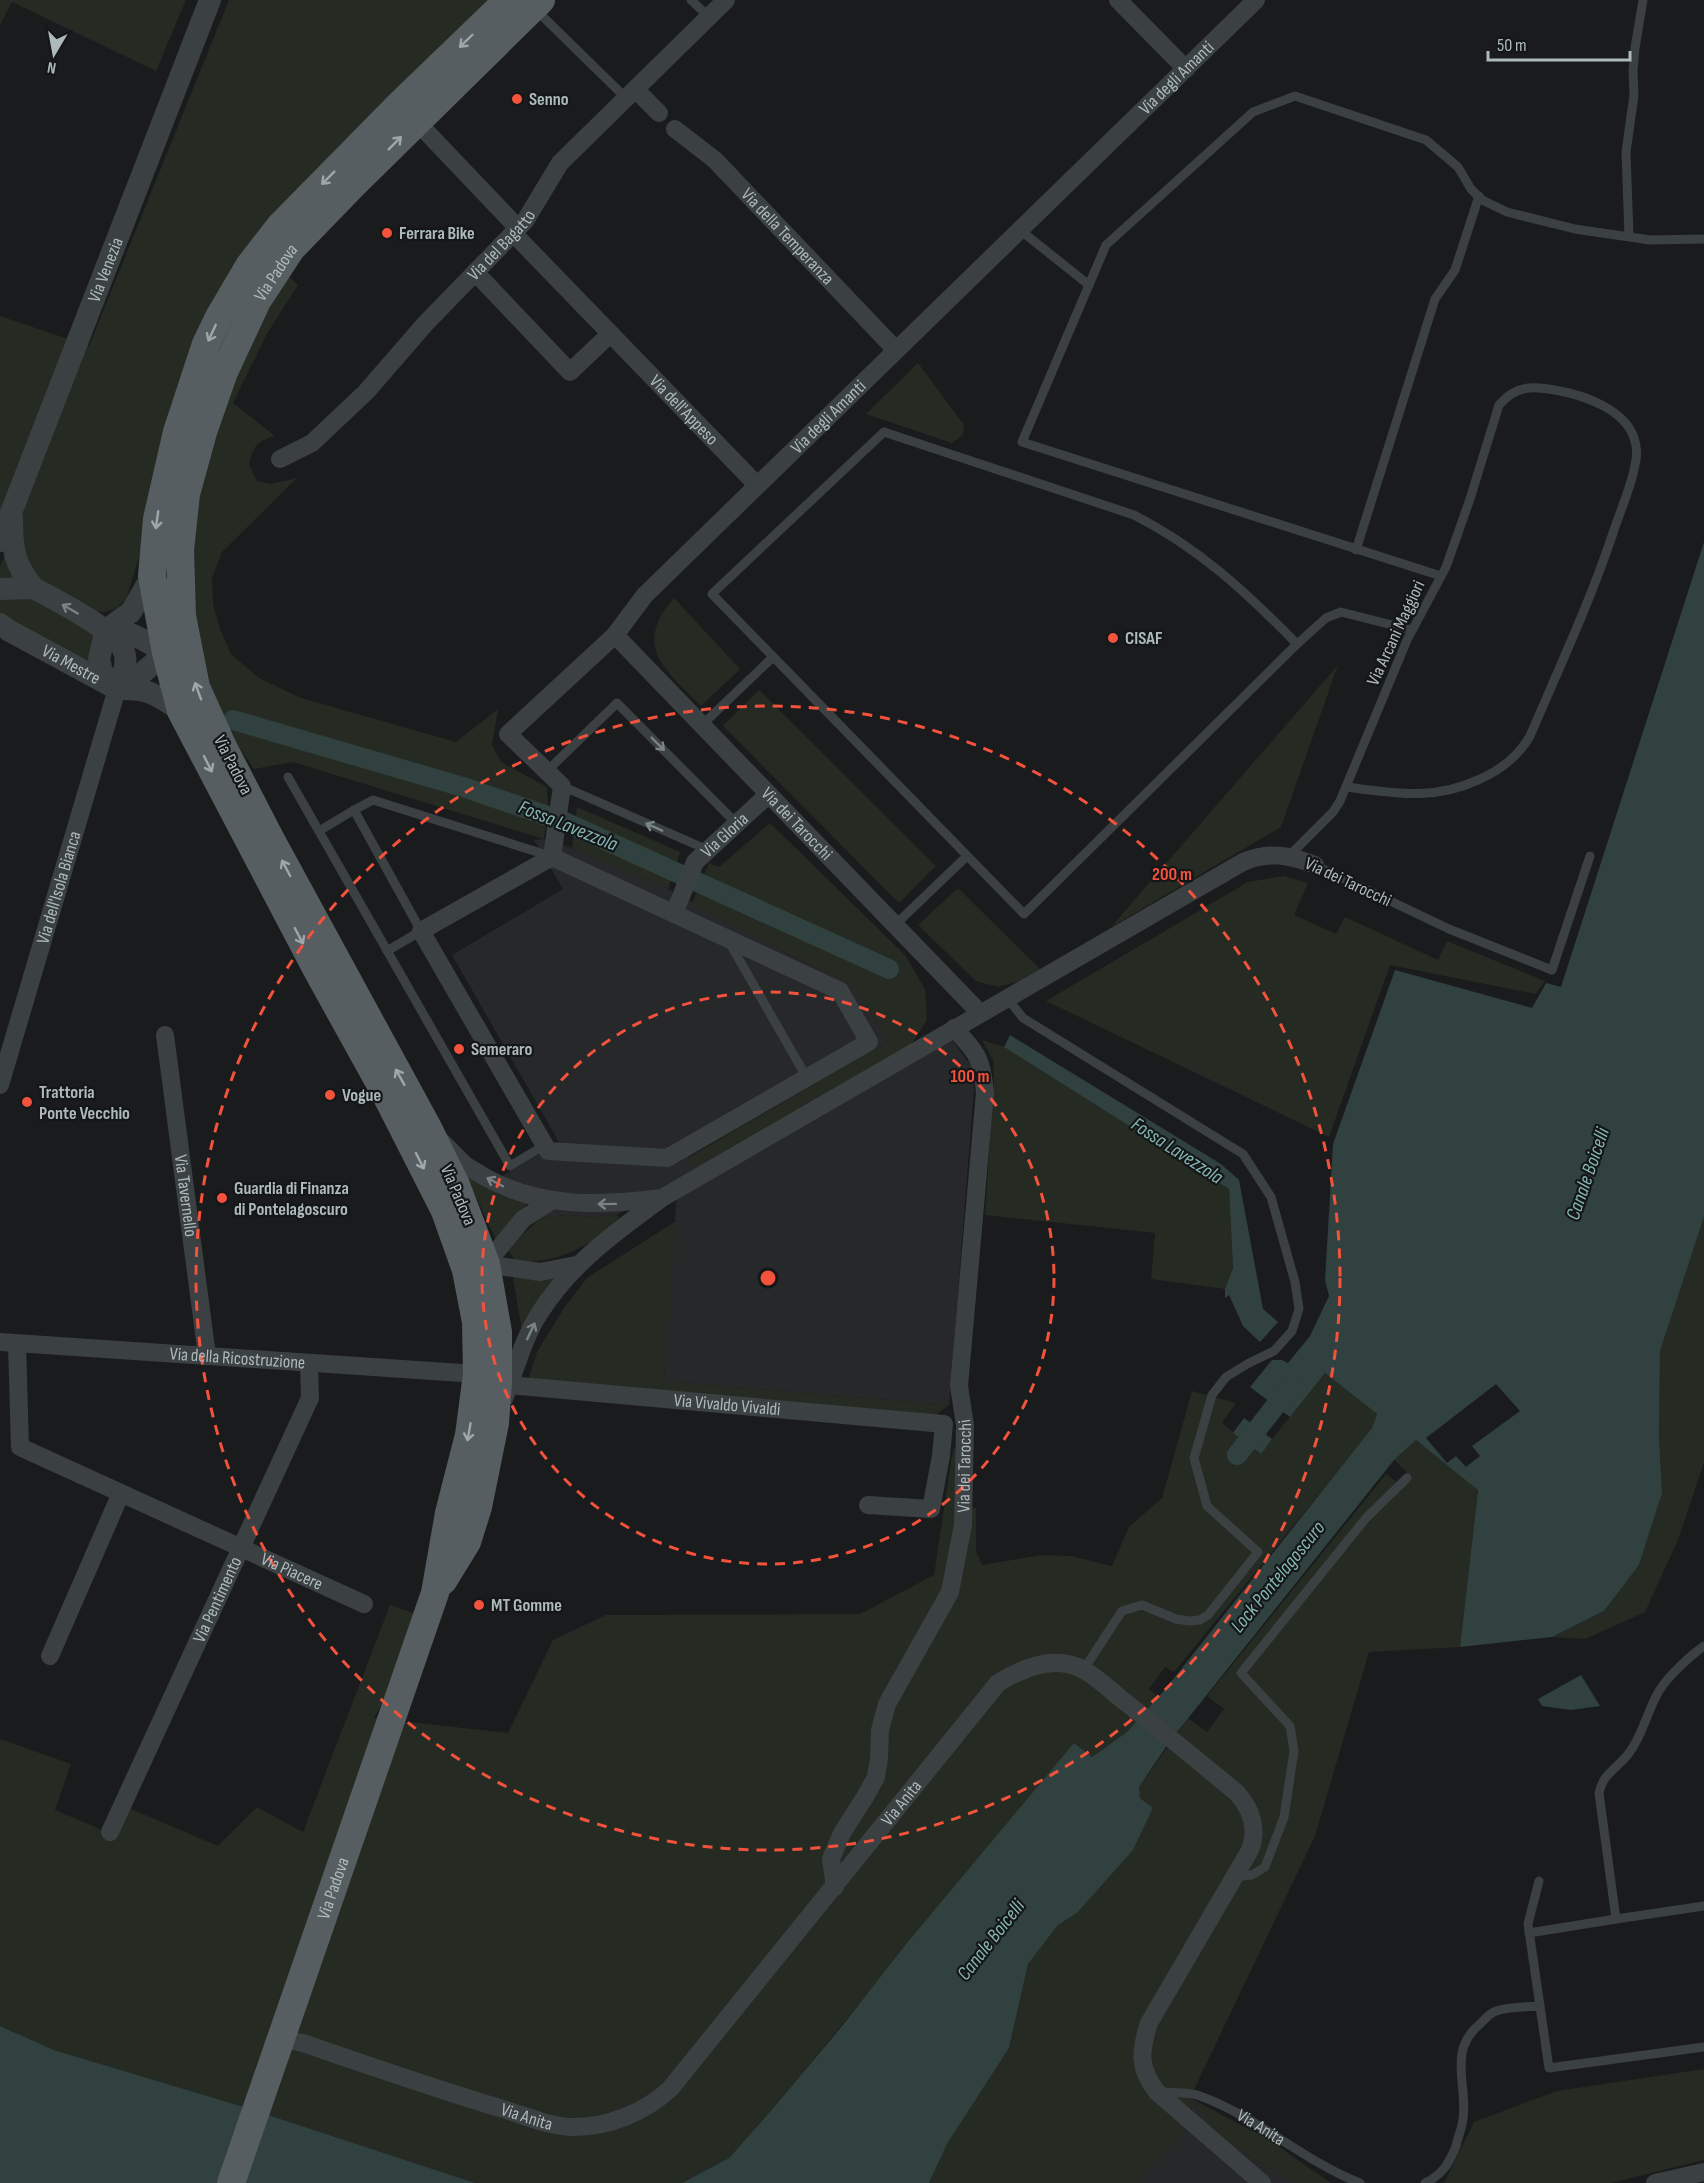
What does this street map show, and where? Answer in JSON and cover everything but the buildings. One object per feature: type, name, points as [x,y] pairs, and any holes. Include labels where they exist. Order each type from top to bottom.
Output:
[{"type":"main road","name":"Via Padova","points":[[262,844],[222,745],[177,650],[152,576],[157,519],[177,432],[195,373],[219,317],[249,266],[282,242],[409,113],[527,2]]},
{"type":"main road","name":"Via Padova","points":[[282,242],[224,372],[203,432],[186,495],[180,549],[177,650],[181,711],[262,844],[326,964],[384,1091],[476,1267]]},
{"type":"main road","name":"Via Padova","points":[[326,964],[428,1128],[456,1185],[476,1267],[498,1332],[495,1423],[478,1507],[467,1542],[435,1593]]},
{"type":"main road","name":"Via Padova","points":[[231,2183],[435,1593],[449,1513],[469,1435],[495,1380]]},
{"type":"street","name":"Via Venezia","points":[[0,541],[210,0]]},
{"type":"street","name":"Via del Bagatto","points":[[280,459],[312,443],[366,392],[425,324],[534,209],[548,180],[560,163],[726,0]]},
{"type":"street","points":[[1118,0],[1186,69]]},
{"type":"street","name":"Via degli Amanti","points":[[562,786],[508,734],[615,635],[645,595],[1256,0]]},
{"type":"street","points":[[630,94],[659,112]]},
{"type":"street","name":"Via dell'Appeso","points":[[409,113],[610,334],[757,485]]},
{"type":"street","name":"Via della Temperanza","points":[[675,129],[715,160],[896,350]]},
{"type":"street","points":[[475,272],[570,372],[610,334]]},
{"type":"street","name":"Via Mestre","points":[[12,510],[14,554],[24,577],[34,588],[106,630],[120,643],[124,651],[124,674],[117,689]]},
{"type":"street","points":[[106,630],[131,612],[152,576]]},
{"type":"street","points":[[0,589],[34,588]]},
{"type":"street","name":"Via Mestre","points":[[0,624],[117,689],[152,692],[181,711]]},
{"type":"street","name":"Via Mestre","points":[[106,630],[124,631],[177,650]]},
{"type":"street","name":"Via dei Tarocchi","points":[[615,635],[980,1013]]},
{"type":"street","name":"Via Mestre","points":[[0,640],[25,639]]},
{"type":"street","name":"Via Mestre","points":[[117,689],[177,650]]},
{"type":"street","name":"Via dell'Isola Bianca","points":[[0,1085],[117,689]]},
{"type":"street","points":[[552,857],[562,786]]},
{"type":"street","name":"Via Gloria","points":[[674,914],[701,856],[769,795]]},
{"type":"street","name":"Via dei Tarocchi","points":[[495,1380],[538,1315],[576,1265],[662,1198],[1243,862],[1267,855],[1289,856],[1315,865]]},
{"type":"street","points":[[552,857],[840,991],[869,1042],[667,1158],[548,1151],[422,932],[552,857]]},
{"type":"street","name":"Via dei Tarocchi","points":[[835,1887],[831,1859],[842,1833],[876,1777],[880,1730],[887,1704],[950,1592],[963,1526],[965,1425],[959,1386],[985,1092],[983,1071],[976,1052],[954,1028]]},
{"type":"street","name":"Via Tavernello","points":[[165,1035],[207,1356]]},
{"type":"street","name":"Via dei Tarocchi","points":[[428,1128],[466,1166],[500,1185],[527,1195],[550,1201],[605,1204],[662,1198]]},
{"type":"street","points":[[667,1158],[684,1186]]},
{"type":"street","points":[[476,1267],[523,1219],[550,1201]]},
{"type":"street","name":"Via dei Tarocchi","points":[[476,1267],[540,1272],[576,1265]]},
{"type":"street","name":"Via della Ricostruzione","points":[[9,1343],[309,1363],[495,1380]]},
{"type":"street","name":"Via Piacere","points":[[9,1343],[20,1447],[364,1604]]},
{"type":"street","name":"Via Pentimento","points":[[110,1832],[310,1398],[309,1363]]},
{"type":"street","name":"Via Vivaldo Vivaldi","points":[[495,1380],[965,1425]]},
{"type":"street","points":[[868,1505],[931,1509],[941,1456],[944,1424]]},
{"type":"street","points":[[50,1656],[121,1494]]},
{"type":"street","name":"Via Anita","points":[[281,2039],[303,2043],[552,2124],[572,2127],[590,2126],[610,2122],[648,2106],[670,2089],[998,1683],[1014,1673],[1031,1667],[1053,1663],[1067,1664],[1084,1669],[1237,1793],[1248,1809],[1254,1824],[1255,1838],[1250,1851],[1149,2024],[1142,2046],[1146,2079],[1157,2092],[1262,2183]]},
{"type":"street","points":[[1655,2183],[1704,2172]]},
{"type":"lane","points":[[691,0],[709,17]]},
{"type":"lane","points":[[1629,236],[1626,152],[1634,95],[1635,48],[1643,0]]},
{"type":"lane","points":[[527,2],[630,94]]},
{"type":"lane","points":[[1441,576],[1022,442],[1107,245],[1253,112],[1295,96],[1426,140],[1458,167],[1471,189],[1494,207],[1521,216],[1575,228],[1666,240],[1704,239]]},
{"type":"lane","points":[[1356,550],[1436,299],[1455,270],[1479,196]]},
{"type":"lane","points":[[1020,230],[1089,285]]},
{"type":"lane","name":"Via Arcani Maggiori","points":[[1289,856],[1333,812],[1346,786],[1412,630],[1454,547],[1498,405],[1507,395],[1519,389],[1547,388],[1585,399],[1611,411],[1628,426],[1634,437],[1635,464],[1602,567],[1530,736],[1522,749],[1513,759],[1486,777],[1448,792],[1412,794],[1346,786]]},
{"type":"lane","points":[[1297,644],[1251,597],[1218,568],[1190,548],[1134,515],[884,432],[712,594],[1024,914],[1326,618],[1341,612],[1412,630]]},
{"type":"lane","points":[[702,725],[773,657]]},
{"type":"lane","points":[[547,771],[617,703],[737,824]]},
{"type":"lane","points":[[288,777],[510,1166],[545,1145]]},
{"type":"lane","points":[[562,786],[701,856]]},
{"type":"lane","points":[[319,831],[373,800],[552,857]]},
{"type":"lane","points":[[354,810],[422,932],[387,951]]},
{"type":"lane","points":[[895,925],[967,856]]},
{"type":"lane","name":"Via dei Tarocchi","points":[[1315,865],[1449,929],[1552,970],[1590,856]]},
{"type":"lane","points":[[726,938],[807,1078]]},
{"type":"lane","points":[[1006,998],[1023,1018],[1243,1154],[1271,1197],[1295,1282],[1299,1309],[1292,1331],[1274,1351],[1226,1377],[1212,1395],[1194,1458],[1207,1506],[1258,1552],[1208,1615],[1200,1620],[1176,1619],[1142,1605],[1122,1611],[1084,1669]]},
{"type":"lane","points":[[1234,1877],[1252,1875],[1265,1867],[1284,1817],[1294,1751],[1290,1726],[1241,1672],[1366,1518],[1407,1478]]},
{"type":"lane","points":[[1616,1919],[1599,1792],[1601,1782],[1611,1769],[1628,1755],[1638,1739],[1660,1689],[1693,1653],[1704,1646]]},
{"type":"lane","points":[[1539,1881],[1528,1924],[1549,2068],[1704,2047]]},
{"type":"lane","points":[[1529,1933],[1704,1906]]},
{"type":"lane","points":[[1425,2183],[1437,2178],[1450,2163],[1463,2118],[1463,2094],[1459,2070],[1470,2031],[1495,2012],[1540,2006]]},
{"type":"lane","name":"Via Anita","points":[[1157,2092],[1197,2095],[1231,2110],[1276,2135],[1336,2174],[1360,2183]]},
{"type":"shaded area","points":[[0,0],[186,0],[156,71],[12,2],[0,25]]},
{"type":"shaded area","points":[[229,0],[496,0],[266,223],[140,554],[126,599],[117,608],[104,612],[90,611],[50,592],[0,531],[0,316],[89,346]]},
{"type":"shaded area","points":[[286,273],[298,285],[268,332],[233,403],[275,436],[259,443],[252,454],[249,465],[257,481],[271,484],[297,478],[222,552],[212,578],[213,604],[220,629],[231,654],[259,678],[301,698],[456,742],[498,709],[492,745],[501,762],[547,787],[548,809],[544,839],[293,762],[254,769],[230,734],[215,703],[200,657],[188,541],[216,415]]},
{"type":"shaded area","points":[[918,363],[964,425],[963,435],[952,443],[866,414]]},
{"type":"shaded area","points":[[8,547],[25,583],[0,584],[0,567]]},
{"type":"shaded area","points":[[0,595],[35,598],[99,635],[94,671],[0,617]]},
{"type":"shaded area","points":[[674,598],[740,669],[701,706],[666,669],[655,644],[655,631],[661,615]]},
{"type":"shaded area","points":[[1338,665],[1281,827],[1111,927]]},
{"type":"shaded area","points":[[759,690],[936,866],[899,903],[723,726]]},
{"type":"shaded area","points":[[577,807],[680,852],[668,889],[572,848]]},
{"type":"shaded area","points":[[770,823],[905,955],[925,989],[927,1020],[909,1048],[697,1170],[688,1158],[888,1041],[854,985],[790,955],[692,903],[709,863],[719,867]]},
{"type":"shaded area","points":[[544,839],[572,848],[668,889],[790,955],[855,985],[888,1041],[688,1157],[697,1170],[947,1033],[972,1067],[974,1089],[949,1405],[664,1381],[677,1191],[617,1214],[541,1218],[501,1177],[559,1142],[452,955],[563,889],[534,840]]},
{"type":"shaded area","points":[[1284,876],[1308,883],[1294,915],[1336,934],[1345,917],[1438,960],[1447,941],[1545,981],[1536,994],[1390,965],[1329,1137],[1046,1001],[1248,882]]},
{"type":"shaded area","points":[[958,888],[1040,969],[1020,981],[998,987],[976,981],[918,925]]},
{"type":"shaded area","points":[[982,1040],[1004,1047],[1229,1189],[1233,1268],[1225,1289],[1151,1279],[1155,1233],[985,1215],[994,1079],[993,1060]]},
{"type":"shaded area","points":[[465,1173],[498,1194],[527,1204],[496,1240]]},
{"type":"shaded area","points":[[617,1214],[621,1225],[571,1252],[546,1260],[515,1261],[509,1251],[521,1236],[541,1218]]},
{"type":"shaded area","points":[[1704,1217],[1704,1462],[1678,1540],[1645,1612],[1585,1639],[1552,1637],[1604,1611],[1639,1565],[1662,1493],[1659,1437],[1660,1351]]},
{"type":"shaded area","points":[[676,1221],[664,1381],[949,1405],[933,1417],[528,1381],[537,1352],[564,1308],[587,1278]]},
{"type":"shaded area","points":[[557,1276],[522,1331],[513,1277],[535,1280]]},
{"type":"shaded area","points":[[1325,1373],[1377,1414],[1365,1438],[1174,1672],[1165,1667],[1149,1689],[1158,1697],[1127,1732],[1092,1757],[1074,1744],[775,2106],[729,2158],[682,2183],[475,2183],[244,2107],[54,2050],[0,2026],[0,1739],[71,1764],[55,1810],[114,1835],[129,1808],[218,1846],[257,1807],[303,1832],[390,1605],[429,1618],[374,1718],[508,1733],[553,1640],[606,1615],[860,1614],[934,1575],[953,1449],[959,1448],[957,1507],[976,1508],[976,1551],[982,1565],[1041,1555],[1071,1556],[1112,1566],[1129,1527],[1162,1498],[1192,1391],[1236,1403],[1222,1423],[1260,1454]]},
{"type":"shaded area","points":[[1416,1440],[1478,1489],[1460,1647],[1369,1652],[1315,1836],[1190,2098],[1266,2138],[1331,2183],[1298,2183],[1228,2145],[1190,2099],[1193,2122],[1136,2183],[929,2183],[947,2144],[1009,2048],[1028,1964],[1058,1925],[1077,1913],[1133,1849],[1153,1808],[1140,1798],[1139,1787],[1188,1718],[1207,1732],[1224,1709],[1207,1696],[1386,1474],[1398,1483],[1407,1472],[1394,1460]]},
{"type":"shaded area","points":[[1704,2069],[1704,2160],[1611,2183],[1444,2183],[1474,2122],[1557,2091]]},
{"type":"shaded area","points":[[1190,2098],[1228,2145],[1298,2183],[1136,2183],[1193,2122]]},
{"type":"water","points":[[1704,542],[1704,1217],[1660,1351],[1659,1437],[1662,1493],[1639,1565],[1604,1611],[1552,1637],[1460,1647],[1478,1490],[1416,1440],[1394,1460],[1170,1741],[1139,1787],[1140,1798],[1153,1808],[1133,1850],[1077,1913],[1058,1925],[1028,1964],[1009,2048],[947,2144],[929,2183],[682,2183],[729,2158],[842,2026],[907,1943],[1074,1743],[1092,1757],[1127,1732],[1167,1687],[1372,1428],[1377,1414],[1325,1373],[1290,1417],[1250,1387],[1272,1360],[1282,1360],[1288,1363],[1310,1336],[1329,1296],[1325,1280],[1333,1144],[1395,970],[1532,1008],[1546,983],[1561,987]]},
{"type":"water","points":[[1010,1035],[1221,1164],[1239,1180],[1263,1309],[1278,1322],[1260,1342],[1243,1326],[1229,1295],[1225,1298],[1225,1289],[1233,1268],[1229,1189],[1004,1047]]},
{"type":"water","points":[[1244,1418],[1272,1439],[1261,1454],[1233,1433]]},
{"type":"water","points":[[1581,1675],[1600,1706],[1571,1710],[1542,1706],[1538,1699]]},
{"type":"water","points":[[0,2026],[54,2050],[244,2107],[475,2183],[0,2183]]},
{"type":"pier","points":[[1496,1384],[1520,1411],[1472,1446],[1480,1456],[1466,1467],[1456,1456],[1447,1463],[1426,1438]]},
{"type":"waterway","name":"Fossa Lavezzola","points":[[233,720],[463,787],[565,822],[889,969]]},
{"type":"waterway","points":[[1237,1455],[1291,1386]]},
{"type":"place","name":"Senno","points":[[517,99]]},
{"type":"place","name":"Ferrara Bike","points":[[387,233]]},
{"type":"place","name":"CISAF","points":[[1113,638]]},
{"type":"place","name":"Semeraro","points":[[459,1049]]},
{"type":"place","name":"Vogue","points":[[330,1095]]},
{"type":"place","name":"Trattoria Ponte Vecchio","points":[[27,1102]]},
{"type":"place","name":"Guardia di Finanza di Pontelagoscuro","points":[[222,1198]]},
{"type":"place","name":"MT Gomme","points":[[479,1605]]},
{"type":"water label","name":"Canale Boicelli","points":[[1588,1174]]},
{"type":"water label","name":"Lock Pontelagoscuro","points":[[1278,1577]]},
{"type":"water label","name":"Canale Boicelli","points":[[991,1940]]}]
